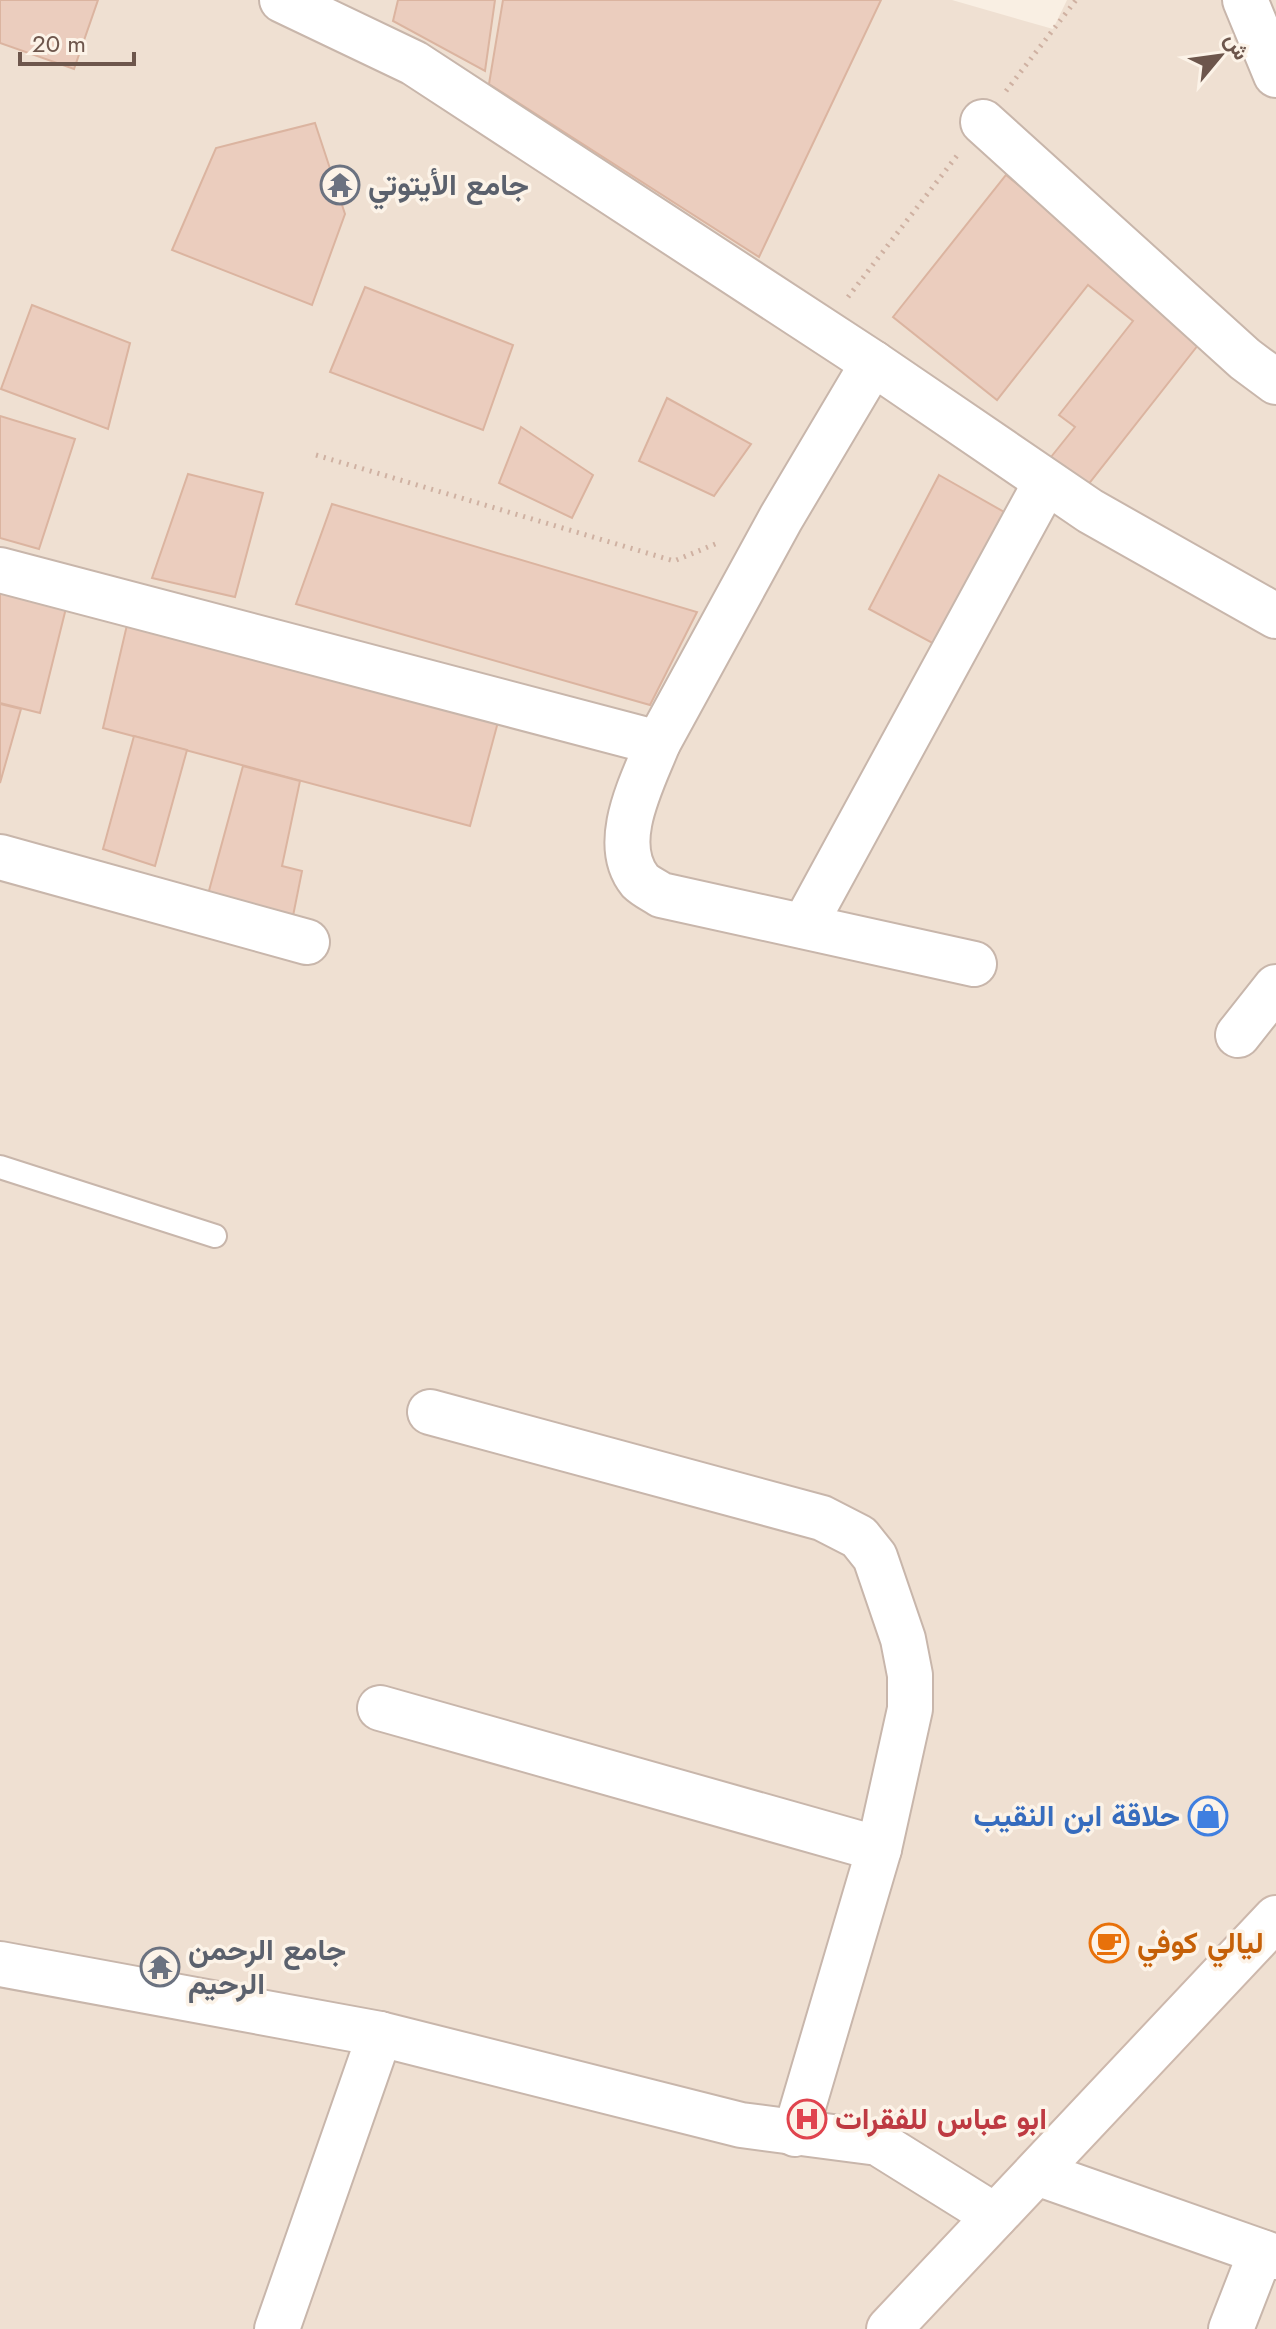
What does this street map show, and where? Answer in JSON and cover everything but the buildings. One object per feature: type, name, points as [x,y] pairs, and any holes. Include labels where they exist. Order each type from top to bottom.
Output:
[{"type":"street","points":[[282,0],[414,63],[873,363],[1090,511],[1276,616]]},
{"type":"street","points":[[1245,0],[1276,75]]},
{"type":"street","points":[[983,122],[1245,359],[1276,382]]},
{"type":"street","points":[[873,363],[781,518],[658,743],[630,816],[627,853],[640,881],[661,895],[974,964]]},
{"type":"street","points":[[804,926],[1046,482]]},
{"type":"street","points":[[0,570],[658,743]]},
{"type":"street","points":[[0,857],[307,942]]},
{"type":"street","points":[[1238,1035],[1276,987]]},
{"type":"street","points":[[430,1412],[822,1518],[859,1537],[875,1557],[903,1639],[910,1675],[910,1709],[879,1849],[795,2134]]},
{"type":"street","points":[[380,1708],[879,1849]]},
{"type":"street","points":[[889,2329],[1276,1918]]},
{"type":"street","points":[[0,1964],[380,2034],[741,2125],[878,2143],[995,2216]]},
{"type":"street","points":[[277,2329],[380,2034]]},
{"type":"street","points":[[1037,2173],[1268,2254],[1231,2329]]},
{"type":"lane","points":[[0,1167],[215,1236]]},
{"type":"path","points":[[823,330],[1076,0]]},
{"type":"path","points":[[316,455],[674,561],[781,518]]},
{"type":"shaded area","points":[[0,0],[952,0],[1053,29],[1067,0],[1276,0],[1276,2329],[0,2329]]},
{"type":"place","name":"جامع الأيتوتي","points":[[340,185]]},
{"type":"place","name":"حلاقة ابن النقيب","points":[[1208,1816]]},
{"type":"place","name":"ليالي كوفي","points":[[1109,1943]]},
{"type":"place","name":"جامع الرحمن الرحيم","points":[[160,1967]]},
{"type":"place","name":"ابو عباس للفقرات","points":[[807,2119]]}]
